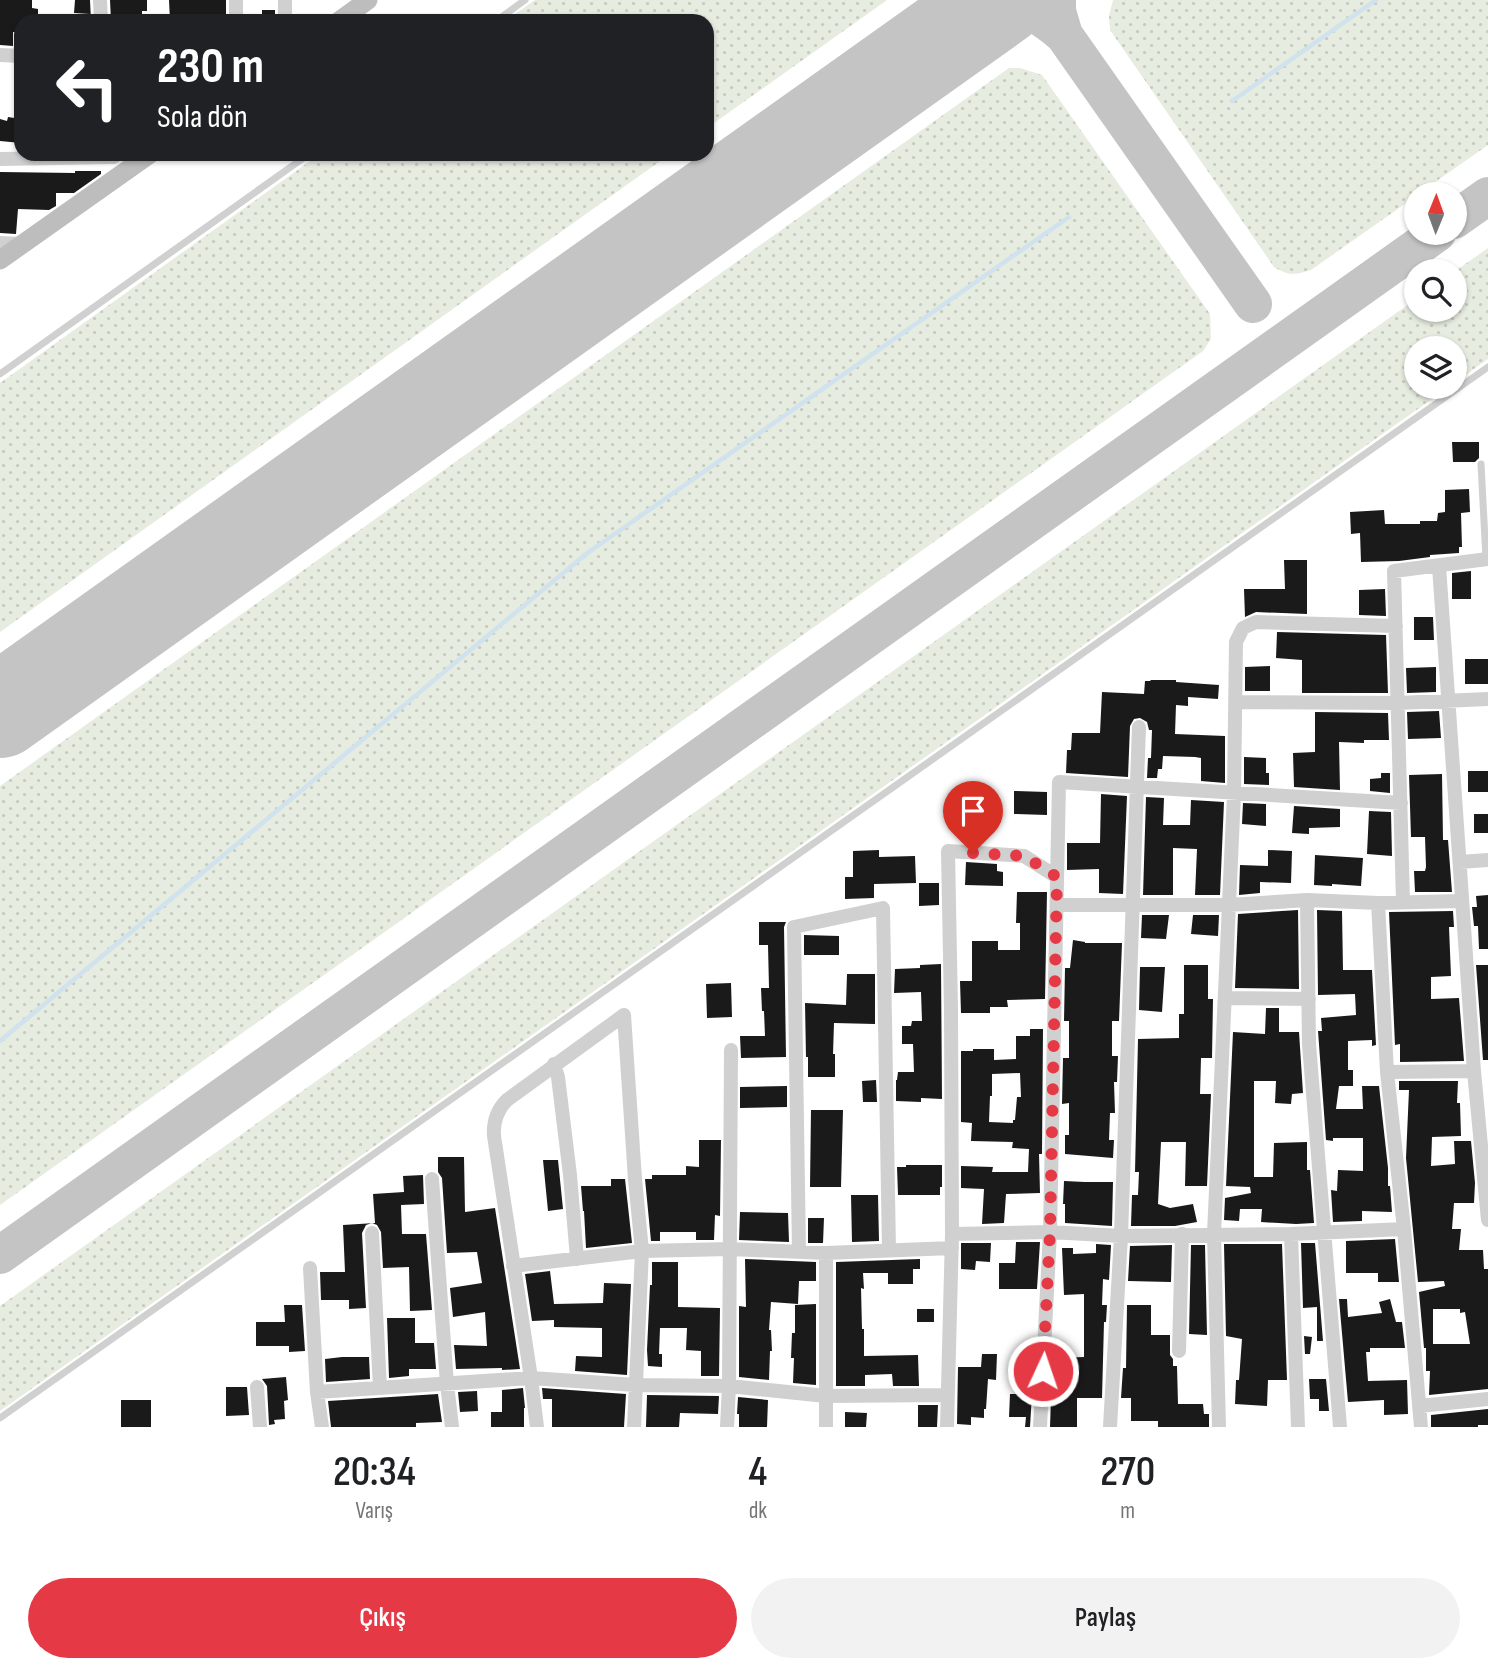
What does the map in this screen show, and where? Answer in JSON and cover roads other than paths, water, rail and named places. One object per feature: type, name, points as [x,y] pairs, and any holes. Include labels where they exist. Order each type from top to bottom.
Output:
[{"type":"main road","points":[[349,14],[368,0]]},
{"type":"main road","points":[[0,260],[23,244],[116,162]]},
{"type":"street","points":[[77,161],[116,162]]},
{"type":"street","points":[[0,243],[23,244]]},
{"type":"street","points":[[1403,902],[1394,572],[1487,560]]},
{"type":"street","points":[[1439,566],[1474,1071],[1488,1220]]},
{"type":"street","points":[[1219,1427],[1214,1234],[1234,794],[1236,642],[1240,632],[1249,624],[1264,622],[1396,626]]},
{"type":"street","points":[[1236,702],[1398,703],[1488,699]]},
{"type":"street","points":[[1110,1427],[1121,1236],[1139,727]]},
{"type":"street","points":[[1041,1427],[1050,1232],[1059,782],[1401,803]]},
{"type":"street","points":[[947,1427],[952,1241],[948,851],[1024,856],[1057,877]]},
{"type":"street","points":[[1460,862],[1488,860]]},
{"type":"street","points":[[1057,905],[1229,905],[1307,900],[1378,903],[1462,901]]},
{"type":"street","points":[[1307,900],[1309,1044],[1340,1427]]},
{"type":"street","points":[[1378,903],[1387,1072],[1421,1427]]},
{"type":"street","points":[[799,1252],[794,927],[883,908],[889,1250]]},
{"type":"street","points":[[1225,998],[1309,999]]},
{"type":"street","points":[[537,1427],[494,1123],[498,1111],[507,1100],[624,1015],[642,1251],[634,1427]]},
{"type":"street","points":[[727,1427],[730,1386],[731,1050]]},
{"type":"street","points":[[554,1064],[558,1077],[570,1175],[577,1259]]},
{"type":"street","points":[[1387,1072],[1474,1071]]},
{"type":"street","points":[[432,1179],[452,1427]]},
{"type":"street","points":[[513,1266],[642,1251],[730,1249],[827,1253],[889,1250],[1050,1232],[1121,1236],[1290,1234],[1404,1229]]},
{"type":"street","points":[[372,1233],[380,1388]]},
{"type":"street","points":[[1179,1351],[1182,1234]]},
{"type":"street","points":[[1290,1234],[1298,1427]]},
{"type":"street","points":[[826,1427],[827,1253]]},
{"type":"street","points":[[310,1268],[317,1392],[322,1427]]},
{"type":"street","points":[[317,1392],[531,1378],[635,1385],[730,1386],[826,1396],[947,1395]]},
{"type":"street","points":[[257,1387],[260,1427]]},
{"type":"street","points":[[1419,1406],[1488,1399]]},
{"type":"lane","points":[[506,14],[525,0]]},
{"type":"lane","points":[[0,374],[299,161]]},
{"type":"lane","points":[[0,1418],[1488,366]]},
{"type":"lane","points":[[1481,464],[1487,560]]},
{"type":"waterway","points":[[1232,101],[1376,0]]},
{"type":"waterway","points":[[0,1041],[586,554],[1069,217]]}]
